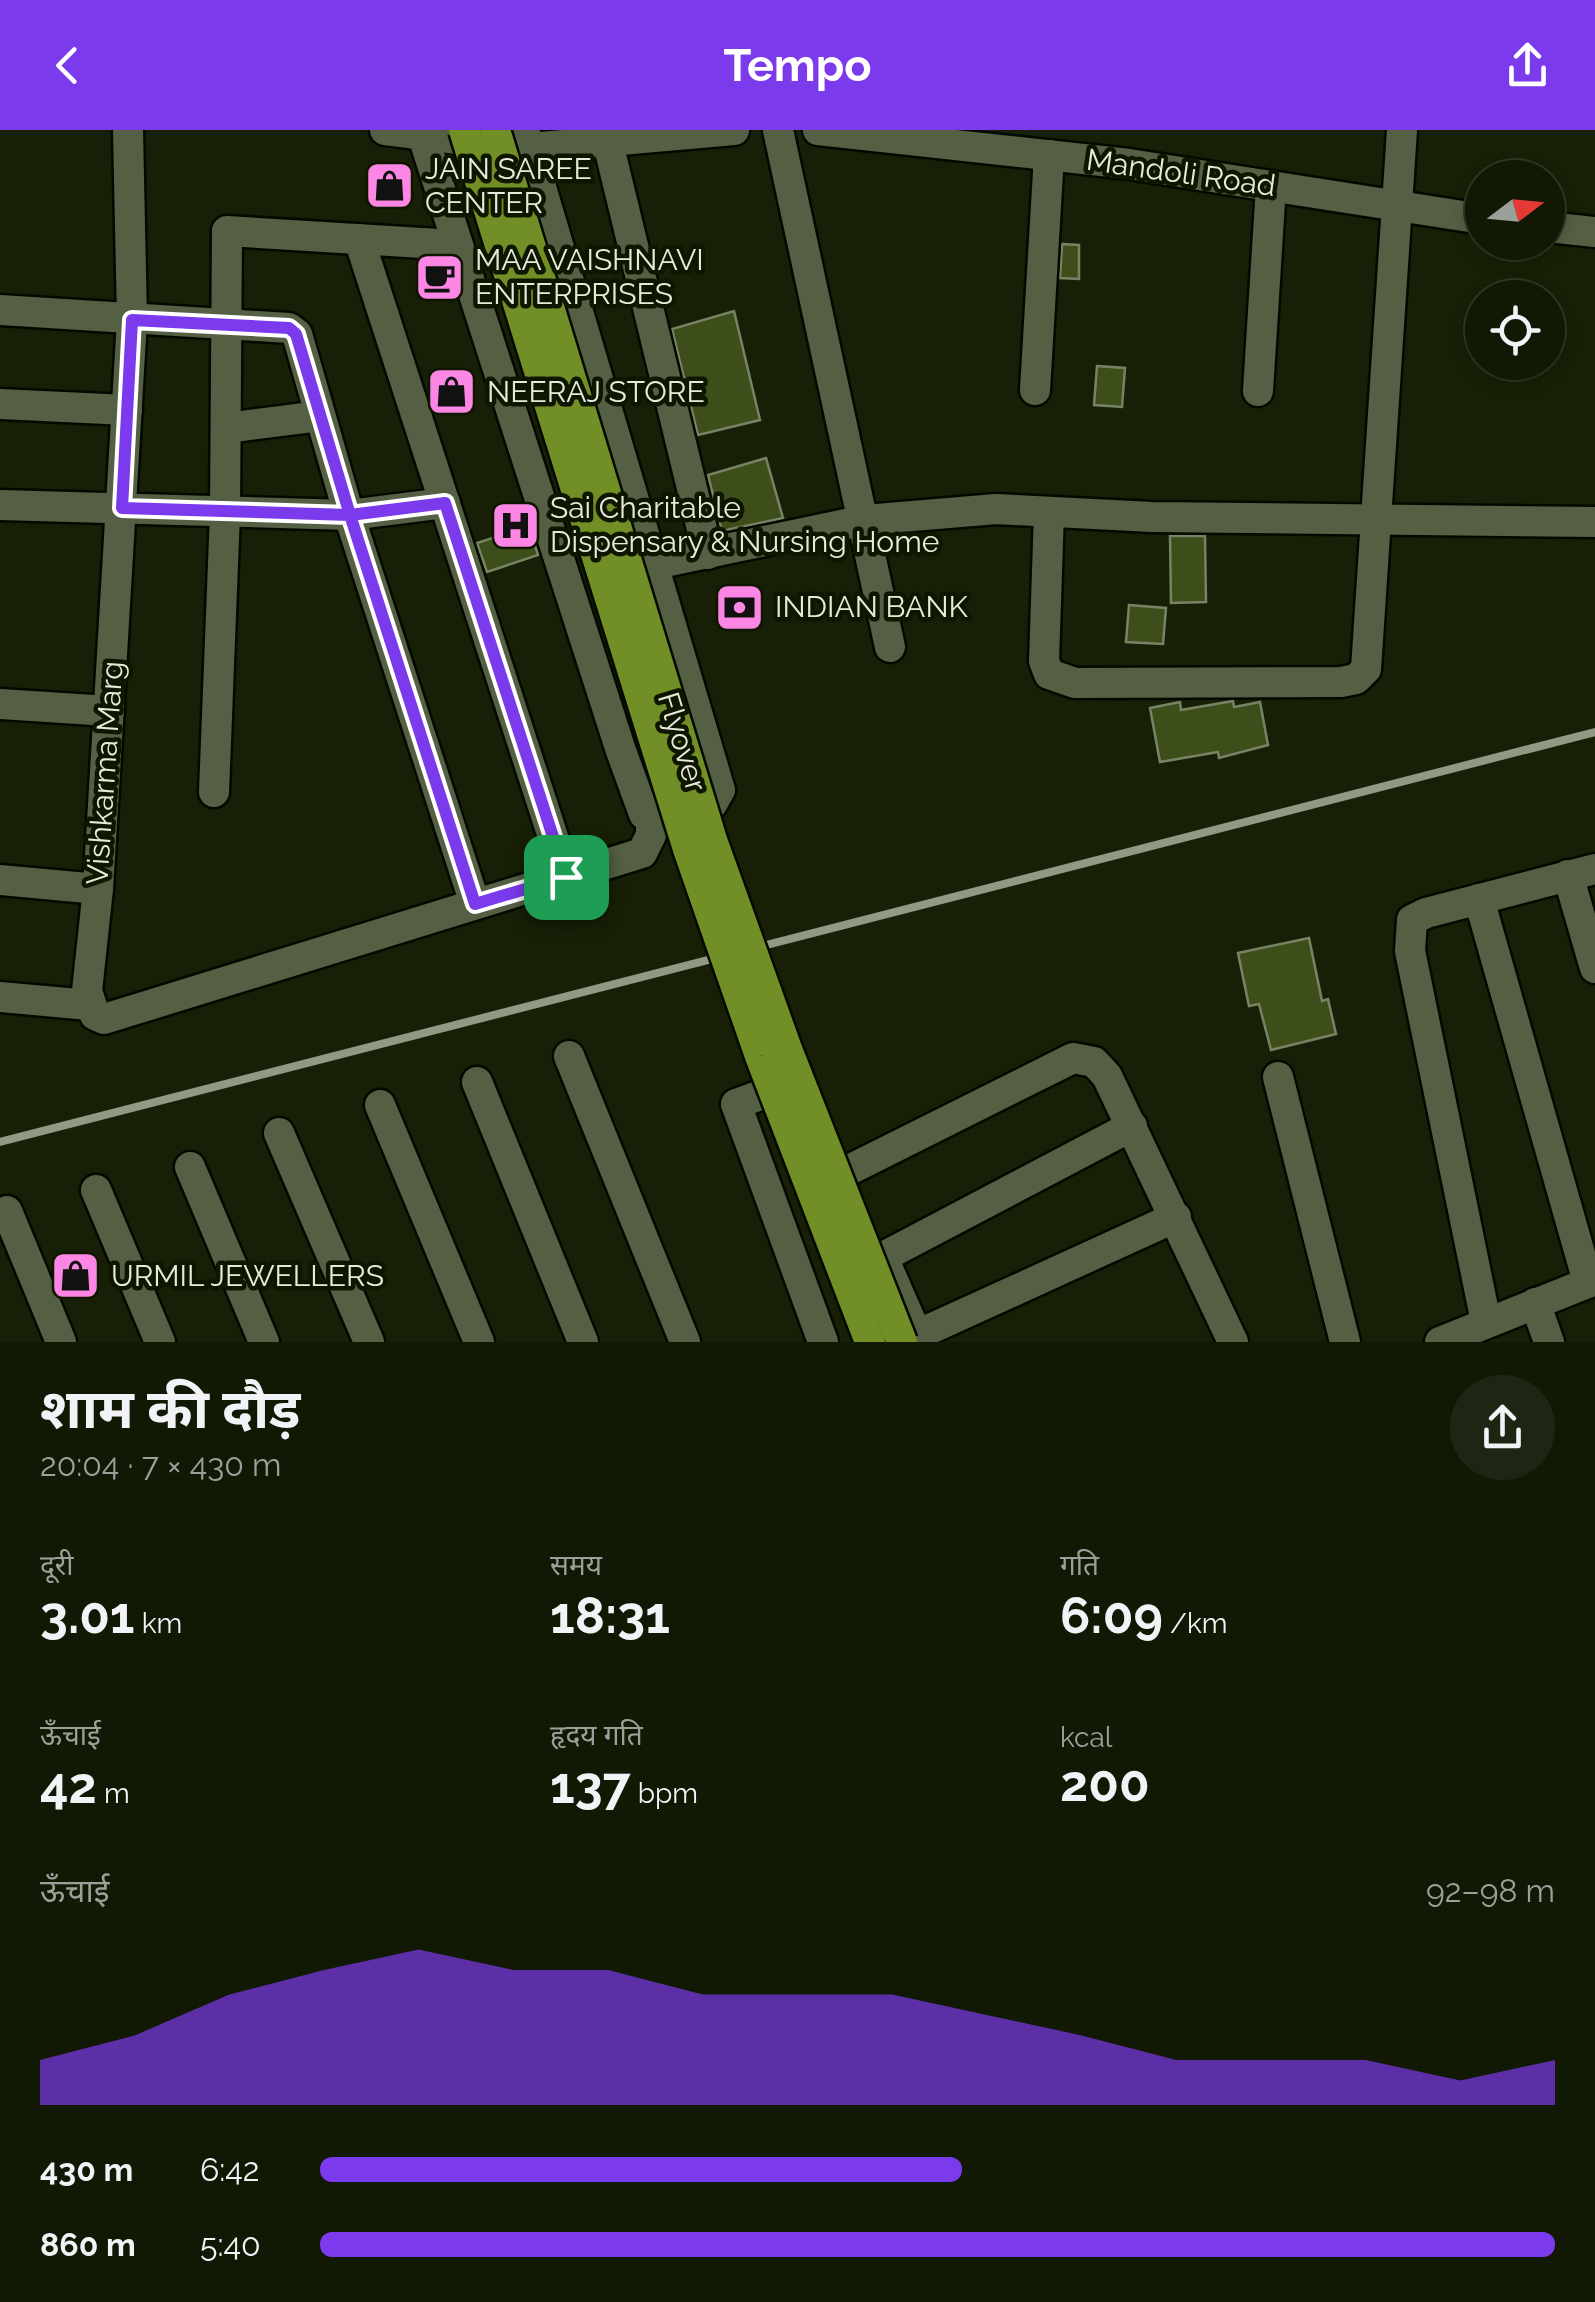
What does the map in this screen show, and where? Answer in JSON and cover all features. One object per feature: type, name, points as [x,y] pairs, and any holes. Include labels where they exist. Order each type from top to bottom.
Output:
[{"type":"main road","name":"Flyover","points":[[464,130],[688,849],[760,1056],[870,1342]]},
{"type":"main road","name":"Flyover","points":[[495,130],[712,840],[787,1048],[907,1340]]},
{"type":"street","name":"Vishkarma Marg","points":[[89,1005],[86,991],[98,888],[128,410],[132,320],[128,130]]},
{"type":"street","points":[[386,130],[608,143],[734,130]]},
{"type":"street","points":[[778,130],[890,647]]},
{"type":"street","name":"Mandoli Road","points":[[818,130],[1062,147],[1395,208],[1465,217]]},
{"type":"street","points":[[1050,512],[1044,661],[1049,674],[1076,683],[1356,679],[1370,656],[1373,520],[1402,130]]},
{"type":"street","points":[[422,133],[644,814],[651,817],[712,804],[720,790],[650,565],[527,139]]},
{"type":"street","points":[[608,143],[708,554]]},
{"type":"street","points":[[1035,390],[1062,147]]},
{"type":"street","points":[[1258,391],[1271,186]]},
{"type":"street","points":[[214,792],[225,514],[228,231],[359,239],[458,251],[486,275],[510,308],[617,604],[530,270],[529,261],[551,223]]},
{"type":"street","points":[[1565,229],[1595,232]]},
{"type":"street","points":[[359,239],[566,877]]},
{"type":"street","points":[[0,310],[293,330],[475,904]]},
{"type":"street","points":[[0,404],[128,410]]},
{"type":"street","points":[[226,428],[320,416]]},
{"type":"street","points":[[0,505],[350,515],[445,503]]},
{"type":"street","points":[[650,565],[865,520],[996,509],[1595,522]]},
{"type":"street","points":[[0,704],[109,712]]},
{"type":"street","points":[[0,996],[89,1005],[95,1016],[114,1020],[642,853],[650,835],[651,817]]},
{"type":"street","points":[[1478,1332],[1409,934],[1412,920],[1582,872],[1595,968]]},
{"type":"street","points":[[0,880],[98,888]]},
{"type":"street","points":[[1440,1342],[1478,1332],[1534,1303],[1591,1281],[1480,898]]},
{"type":"street","points":[[570,1056],[684,1342]]},
{"type":"street","points":[[849,1170],[1082,1056],[1107,1076],[1232,1342]]},
{"type":"street","points":[[823,1342],[736,1104],[812,1077],[883,1257],[907,1340]]},
{"type":"street","points":[[1278,1077],[1345,1342]]},
{"type":"street","points":[[477,1082],[583,1342]]},
{"type":"street","points":[[380,1105],[479,1342]]},
{"type":"street","points":[[883,1257],[1132,1126]]},
{"type":"street","points":[[279,1133],[369,1342]]},
{"type":"street","points":[[190,1167],[264,1342]]},
{"type":"street","points":[[96,1190],[160,1342]]},
{"type":"street","points":[[7,1210],[61,1342]]},
{"type":"street","points":[[907,1340],[1176,1218]]},
{"type":"street","points":[[860,1342],[829,1226],[907,1340]]},
{"type":"street","points":[[1534,1303],[1549,1342]]},
{"type":"building","points":[[1062,244],[1079,245],[1079,279],[1060,278]]},
{"type":"building","points":[[734,311],[760,420],[698,435],[672,329]]},
{"type":"building","points":[[1097,366],[1125,368],[1122,407],[1094,405]]},
{"type":"building","points":[[766,458],[783,518],[722,531],[708,475]]},
{"type":"building","points":[[529,526],[538,555],[487,572],[477,543]]},
{"type":"building","points":[[1170,536],[1205,536],[1206,602],[1171,603]]},
{"type":"building","points":[[1129,605],[1166,608],[1163,644],[1126,642]]},
{"type":"building","points":[[1233,701],[1234,707],[1260,702],[1268,745],[1219,758],[1218,752],[1160,762],[1150,708],[1180,702],[1181,710]]},
{"type":"building","points":[[1309,938],[1322,1001],[1328,999],[1336,1034],[1271,1050],[1259,1004],[1249,1006],[1238,953]]},
{"type":"railway","points":[[0,1142],[1595,732]]},
{"type":"place","name":"JAIN SAREE CENTER","points":[[390,186]]},
{"type":"place","name":"MAA VAISHNAVI ENTERPRISES","points":[[440,277]]},
{"type":"place","name":"NEERAJ STORE","points":[[452,392]]},
{"type":"place","name":"Sai Charitable Dispensary & Nursing Home","points":[[515,525]]},
{"type":"place","name":"INDIAN BANK","points":[[740,607]]},
{"type":"place","name":"URMIL JEWELLERS","points":[[76,1276]]},
{"type":"route","points":[[566,877],[445,503],[350,515],[122,508],[132,320],[293,330],[300,341],[350,515],[475,904],[566,877]]}]
